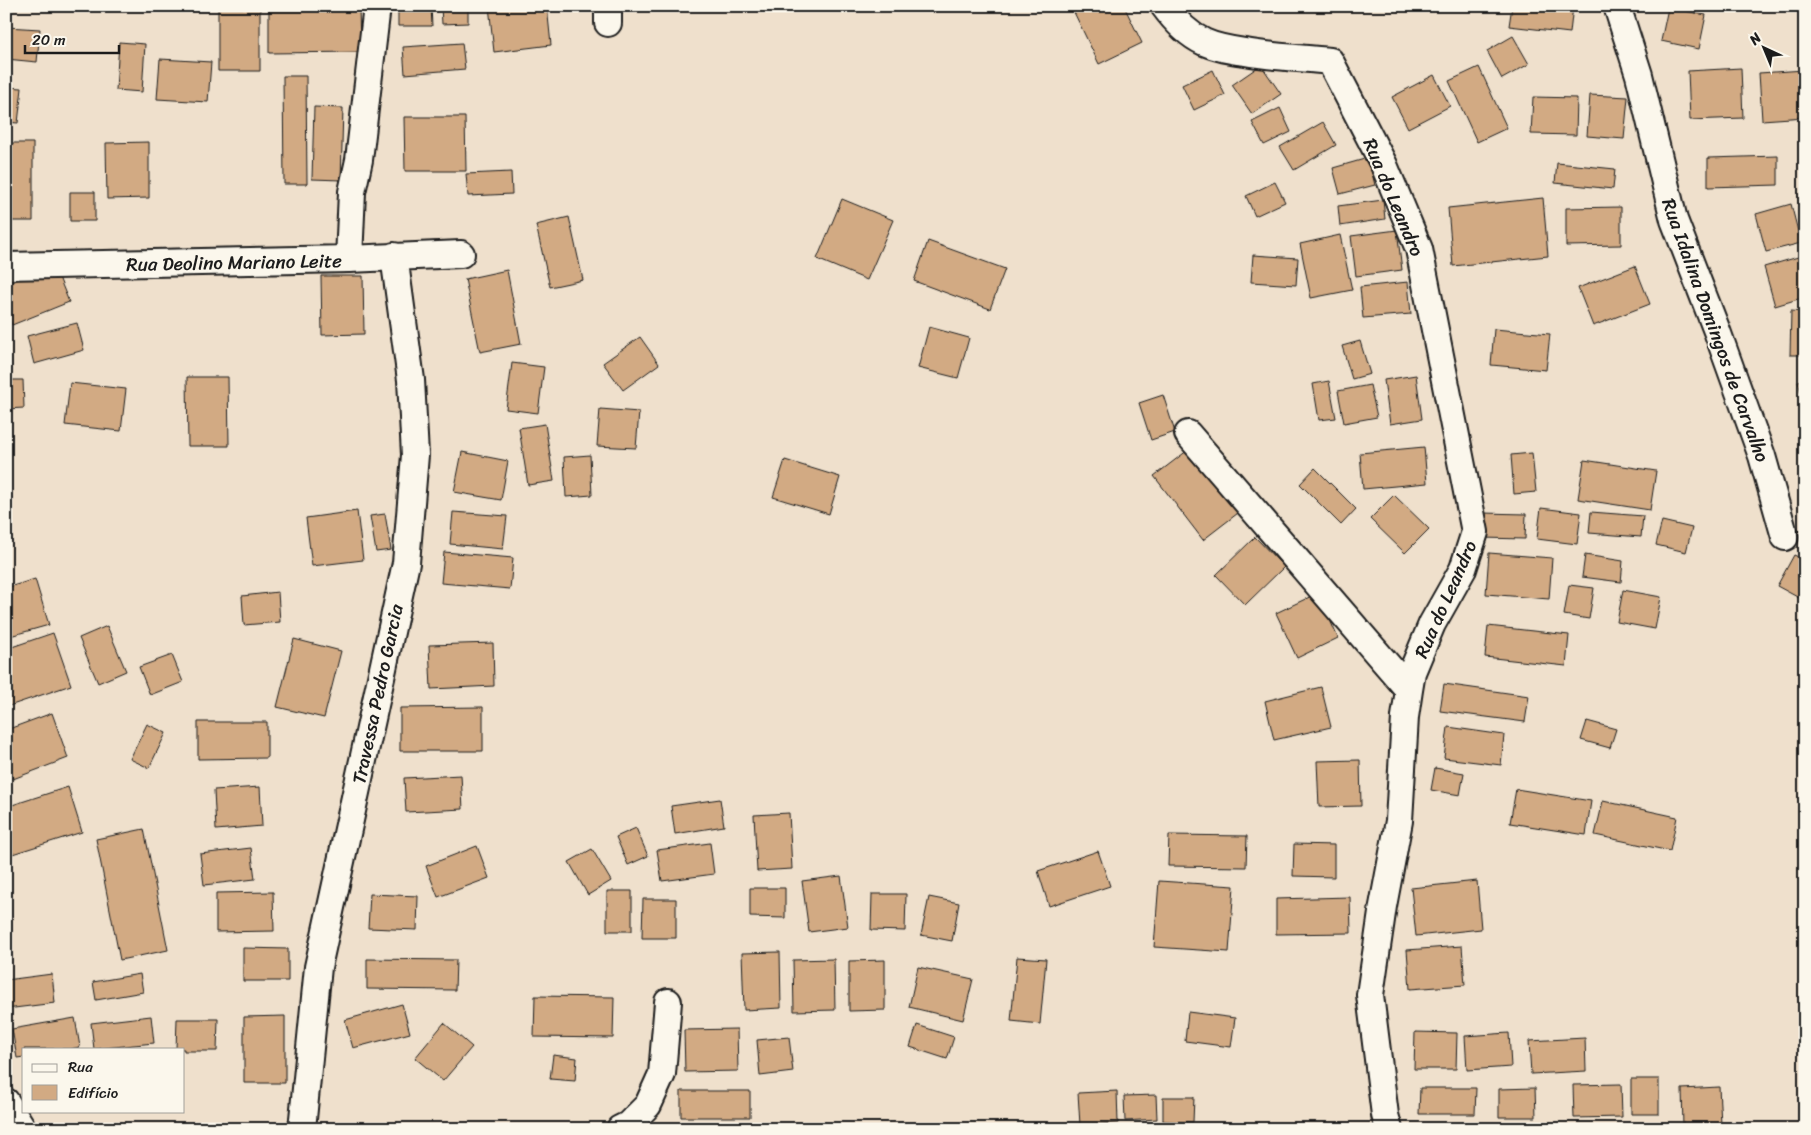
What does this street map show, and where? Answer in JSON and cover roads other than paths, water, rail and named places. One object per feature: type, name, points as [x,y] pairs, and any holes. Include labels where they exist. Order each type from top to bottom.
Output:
[{"type":"street","points":[[349,259],[352,192],[359,160],[377,6]]},
{"type":"street","name":"Rua do Leandro","points":[[1164,6],[1188,32],[1203,42],[1219,48],[1269,56],[1330,61],[1384,165],[1419,249],[1475,532],[1463,569],[1428,632],[1412,672],[1405,717],[1399,821],[1383,906],[1370,996],[1385,1115],[1389,1129]]},
{"type":"street","name":"Rua Idalina Domingos de Carvalho","points":[[1617,6],[1639,75],[1674,220],[1717,331],[1762,456],[1785,537]]},
{"type":"street","name":"Rua Deolino Mariano Leite","points":[[6,266],[349,259],[461,254]]},
{"type":"street","name":"Travessa Pedro Garcia","points":[[302,1129],[318,966],[406,563],[415,455],[411,380],[394,256]]},
{"type":"street","points":[[1188,434],[1409,690]]},
{"type":"street","points":[[620,1129],[628,1125],[648,1105],[662,1074],[668,1002]]},
{"type":"street","points":[[6,1102],[24,1129]]}]
